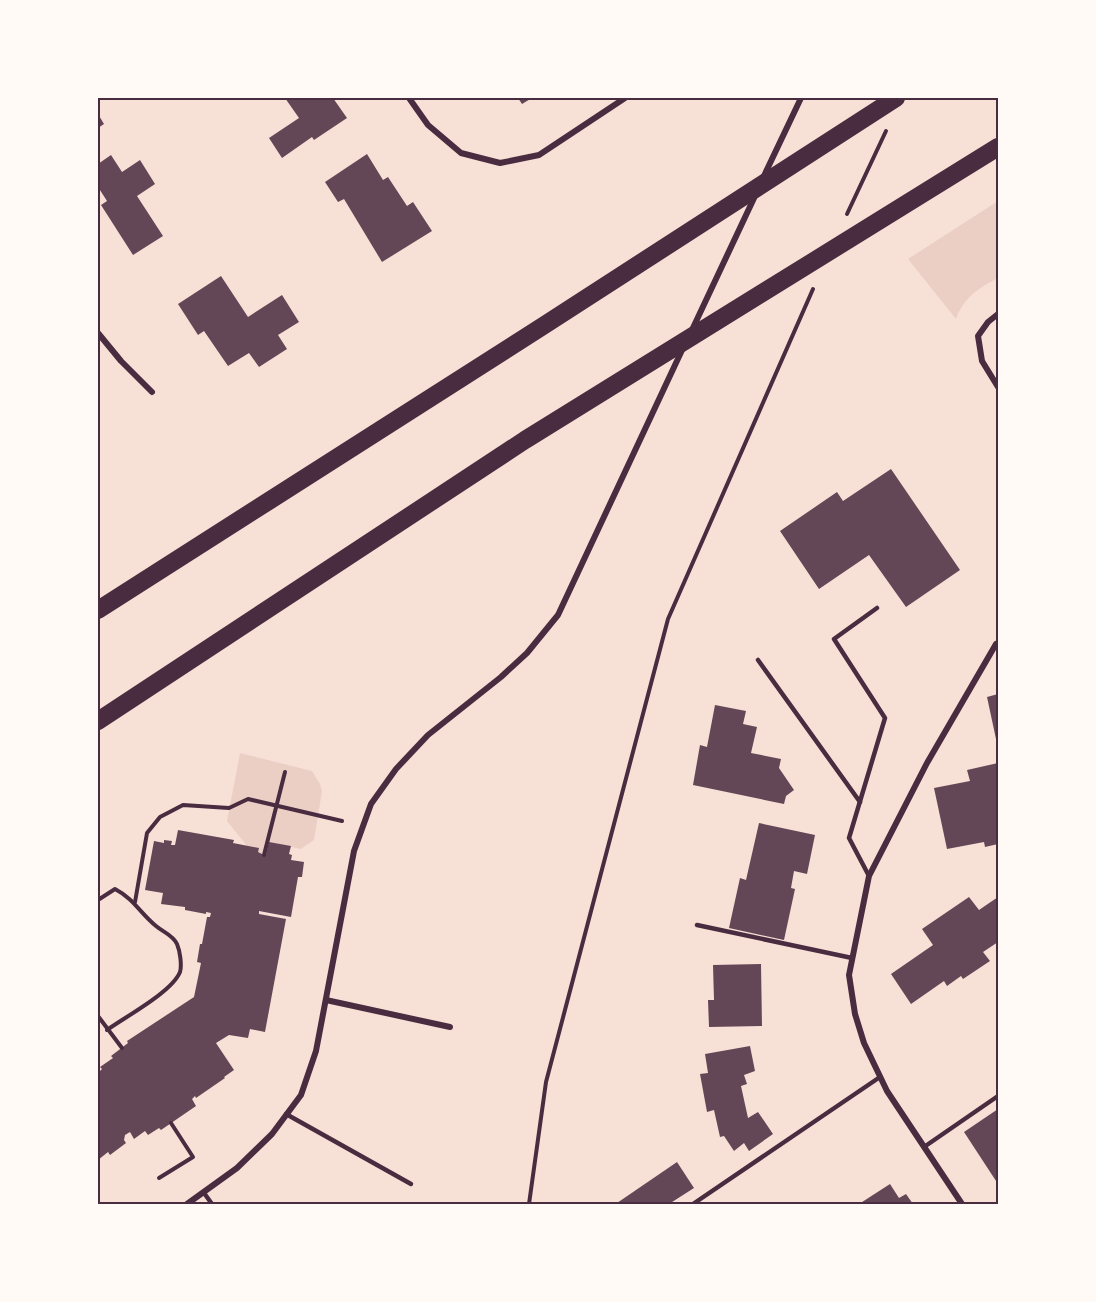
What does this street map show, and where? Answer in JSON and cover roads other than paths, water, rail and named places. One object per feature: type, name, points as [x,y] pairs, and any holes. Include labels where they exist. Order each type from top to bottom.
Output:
[{"type":"highway","points":[[98,610],[896,98]]},
{"type":"highway","points":[[98,721],[525,440],[999,147]]},
{"type":"street","points":[[409,98],[428,125],[461,153],[500,163],[539,155],[625,98]]},
{"type":"street","points":[[187,1204],[237,1168],[272,1134],[301,1095],[313,1062],[354,851],[371,804],[396,768],[428,735],[528,653],[558,615],[801,98]]},
{"type":"street","points":[[999,314],[988,322],[978,336],[982,361],[999,387]]},
{"type":"street","points":[[98,333],[121,361],[152,392]]},
{"type":"street","points":[[962,1204],[880,1077],[864,1043],[855,1014],[849,975],[868,876],[927,763],[996,644]]},
{"type":"street","points":[[326,1000],[450,1027]]},
{"type":"lane","points":[[868,876],[849,838],[885,718],[834,639],[877,608]]},
{"type":"lane","points":[[758,660],[860,802]]},
{"type":"lane","points":[[697,925],[852,958]]},
{"type":"lane","points":[[693,1204],[880,1077]]},
{"type":"lane","points":[[924,1147],[999,1096]]},
{"type":"lane","points":[[286,1114],[411,1184]]},
{"type":"lane","points":[[204,1193],[212,1204]]}]
